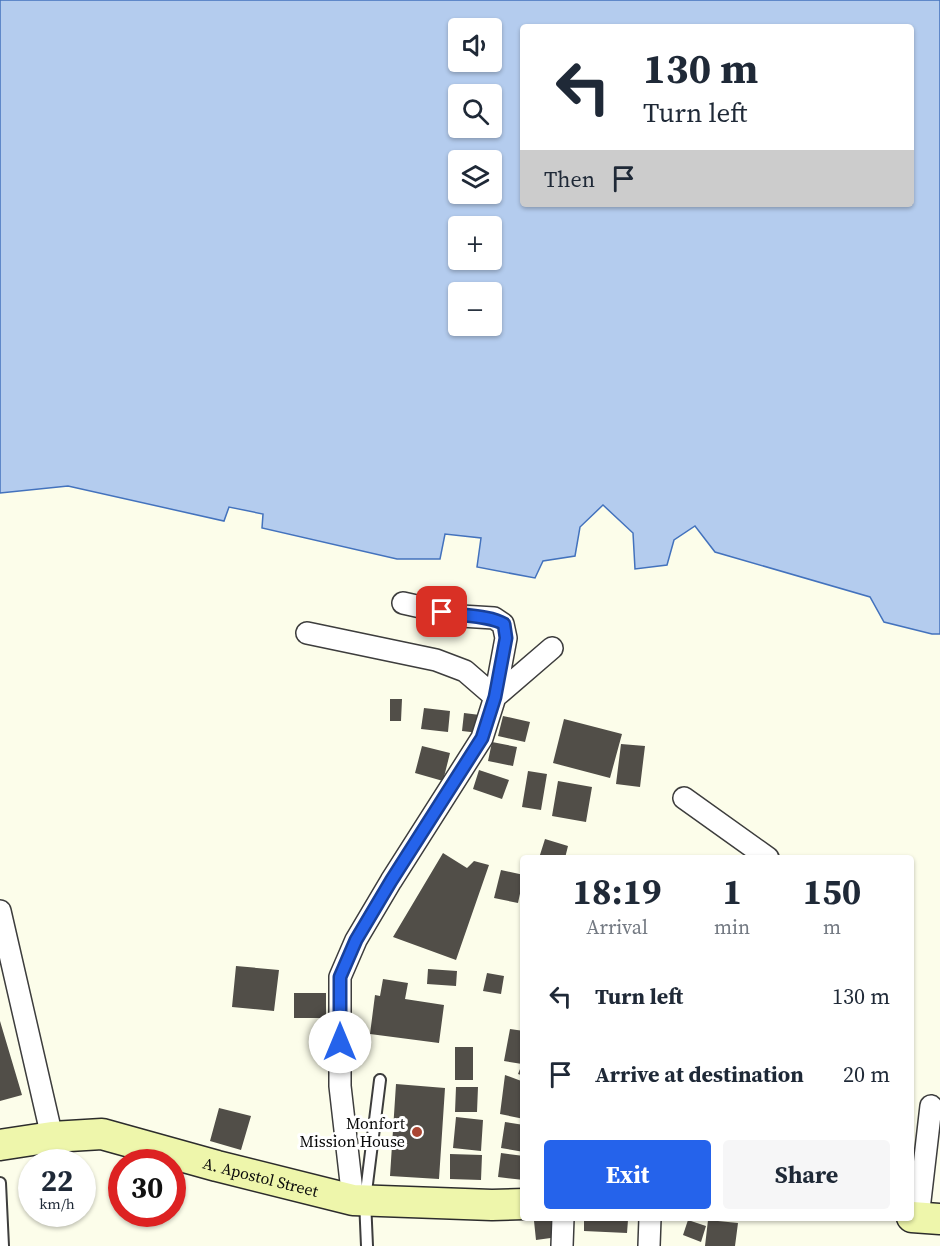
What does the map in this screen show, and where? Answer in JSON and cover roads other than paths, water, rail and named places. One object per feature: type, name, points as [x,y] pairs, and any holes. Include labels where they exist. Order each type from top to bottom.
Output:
[{"type":"street","points":[[359,1200],[340,1086],[340,977],[356,940],[391,881],[482,738],[495,697],[506,638],[504,624],[494,618],[461,616],[404,603]]},
{"type":"street","points":[[307,633],[436,660],[465,671],[495,697]]},
{"type":"street","points":[[495,697],[552,648]]},
{"type":"street","points":[[684,798],[764,855]]},
{"type":"street","points":[[0,911],[52,1137]]},
{"type":"street","points":[[923,1218],[931,1106]]},
{"type":"street","name":"A. Apostol Street","points":[[0,1144],[52,1137],[102,1134],[217,1166],[359,1200],[520,1204]]},
{"type":"street","points":[[562,1246],[563,1221]]},
{"type":"street","points":[[649,1246],[650,1221]]},
{"type":"lane","points":[[367,1246],[359,1200],[380,1080]]},
{"type":"lane","points":[[0,1183],[3,1246]]},
{"type":"water","points":[[0,0],[940,0],[940,634],[884,622],[870,597],[715,552],[695,526],[674,540],[667,565],[635,569],[633,533],[603,505],[580,527],[575,556],[543,561],[535,578],[477,567],[481,538],[445,534],[440,559],[397,559],[262,528],[263,514],[229,507],[224,521],[68,486],[0,493]]},
{"type":"place","name":"Monfort Mission House","points":[[417,1132]]}]
